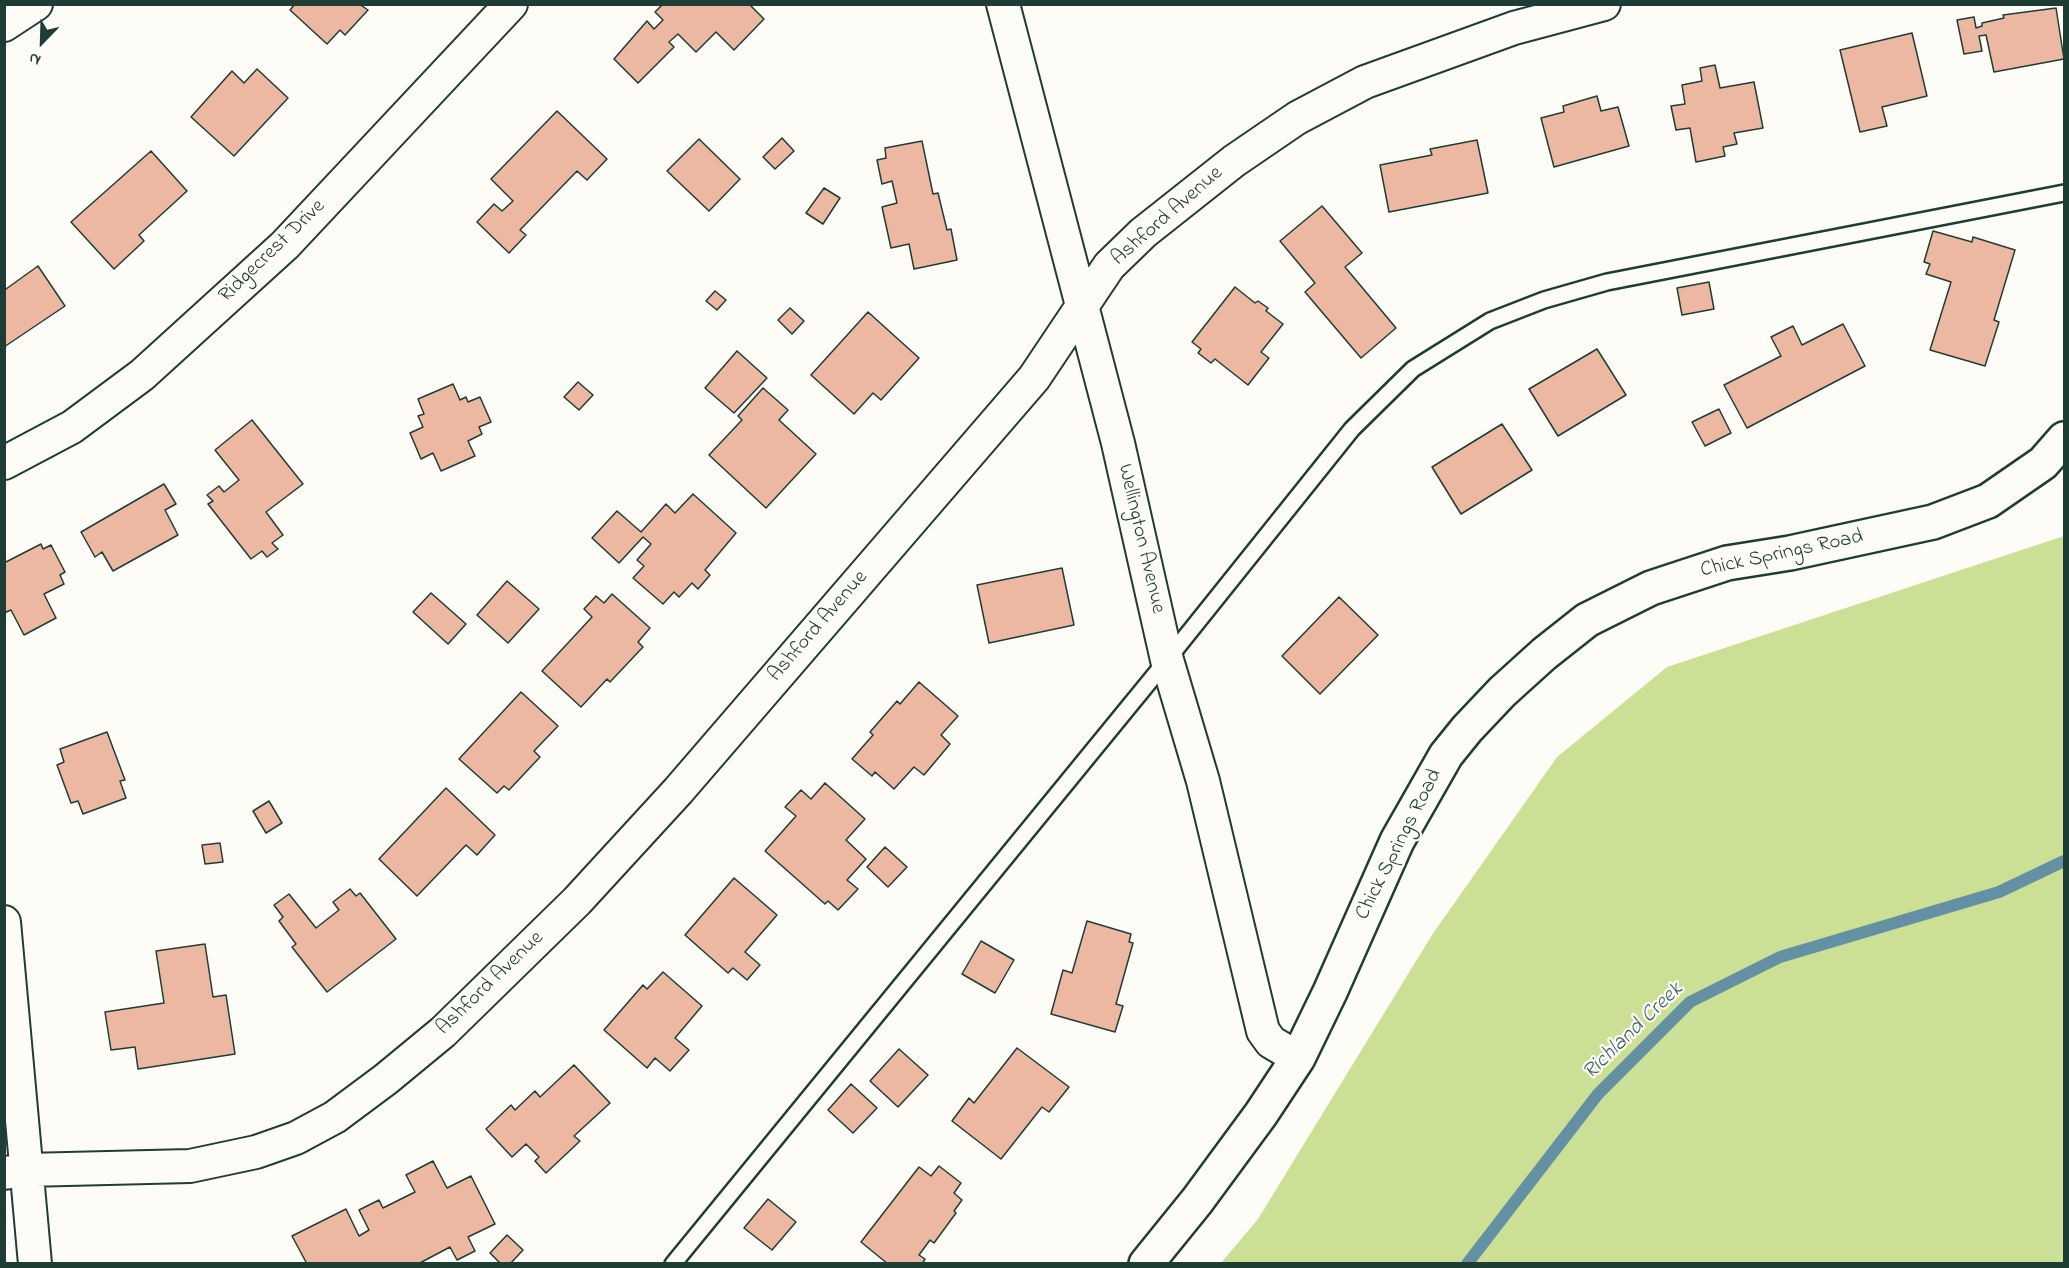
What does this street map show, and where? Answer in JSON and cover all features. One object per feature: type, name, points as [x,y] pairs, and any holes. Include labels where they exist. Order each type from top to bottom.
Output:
[{"type":"street","points":[[4,25],[36,4]]},
{"type":"street","name":"Ridgecrest Drive","points":[[4,462],[72,427],[142,375],[285,245],[512,4]]},
{"type":"street","name":"Wellington Avenue","points":[[1003,4],[1118,443],[1167,660],[1203,781],[1263,1031],[1271,1042],[1298,1058]]},
{"type":"street","name":"Ashford Avenue","points":[[15,1171],[190,1166],[256,1152],[296,1138],[335,1118],[443,1032],[577,901],[678,791],[1034,378],[1109,266],[1143,233],[1234,161],[1297,118],[1365,82],[1514,28],[1604,4]]},
{"type":"street","name":"Chick Springs Road","points":[[1146,1263],[1197,1201],[1261,1114],[1298,1058],[1397,841],[1446,755],[1502,692],[1544,654],[1587,620],[1651,588],[1727,563],[1790,553],[1934,522],[1988,501],[2043,463],[2064,439]]},
{"type":"street","points":[[4,922],[15,1171],[35,1263]]},
{"type":"lane","points":[[673,1263],[1167,660],[1352,429],[1413,369],[1490,321],[1544,300],[1607,282],[2064,194]]},
{"type":"green space","points":[[2064,536],[2064,1263],[1221,1263],[1258,1219],[1432,935],[1557,757],[1667,667]]},
{"type":"building","points":[[295,4],[364,4],[362,6],[368,10],[345,35],[340,30],[327,44],[290,10]]},
{"type":"building","points":[[663,4],[749,4],[764,19],[734,50],[716,32],[696,52],[678,34],[669,42],[674,47],[638,83],[614,59],[647,21],[654,29],[663,20],[655,12]]},
{"type":"building","points":[[2056,8],[2064,59],[1994,72],[1986,35],[1979,36],[1982,51],[1964,54],[1957,20],[1974,17],[1976,28],[1982,26],[1982,23],[2004,18],[2003,15]]},
{"type":"building","points":[[1912,33],[1927,96],[1882,107],[1887,126],[1860,132],[1840,50]]},
{"type":"building","points":[[1715,65],[1720,88],[1754,82],[1763,128],[1734,133],[1737,144],[1723,147],[1725,156],[1696,162],[1690,128],[1676,130],[1671,106],[1685,104],[1682,85],[1702,81],[1700,68]]},
{"type":"building","points":[[257,69],[288,98],[234,156],[191,117],[232,71],[244,83]]},
{"type":"building","points":[[1597,96],[1601,111],[1618,107],[1629,146],[1554,167],[1541,118],[1564,112],[1563,106]]},
{"type":"building","points":[[557,111],[607,159],[587,180],[577,171],[520,230],[526,235],[509,253],[477,222],[494,204],[502,211],[513,201],[491,179]]},
{"type":"building","points":[[782,138],[794,151],[775,169],[763,157]]},
{"type":"building","points":[[699,139],[740,179],[709,211],[667,171]]},
{"type":"building","points":[[1477,140],[1488,193],[1389,212],[1380,165],[1432,155],[1430,149]]},
{"type":"building","points":[[922,141],[933,194],[938,193],[947,230],[951,229],[957,260],[914,269],[909,244],[891,248],[882,207],[897,203],[892,181],[882,184],[877,160],[886,158],[885,148]]},
{"type":"building","points":[[151,151],[187,191],[139,235],[144,241],[114,269],[71,222]]},
{"type":"building","points":[[824,188],[840,198],[823,224],[806,213]]},
{"type":"building","points":[[1322,206],[1362,253],[1345,267],[1396,328],[1361,358],[1305,292],[1315,283],[1280,241]]},
{"type":"building","points":[[1933,231],[1972,242],[1973,237],[2015,250],[1994,320],[1999,322],[1985,366],[1930,350],[1951,282],[1926,274],[1930,264],[1924,262]]},
{"type":"building","points":[[38,266],[65,306],[4,347],[4,287],[6,289]]},
{"type":"building","points":[[1709,282],[1714,309],[1682,315],[1677,288]]},
{"type":"building","points":[[1235,287],[1255,303],[1258,301],[1268,308],[1266,311],[1283,324],[1261,352],[1269,358],[1248,385],[1215,359],[1211,363],[1198,353],[1201,349],[1192,342]]},
{"type":"building","points":[[715,291],[726,300],[717,310],[706,301]]},
{"type":"building","points":[[790,308],[804,321],[792,334],[778,320]]},
{"type":"building","points":[[868,312],[919,358],[881,400],[873,393],[854,414],[811,375]]},
{"type":"building","points":[[1843,324],[1865,366],[1747,428],[1724,385],[1781,356],[1771,337],[1793,326],[1802,345]]},
{"type":"building","points":[[1597,349],[1626,395],[1558,436],[1529,389]]},
{"type":"building","points":[[737,351],[767,378],[734,413],[705,388]]},
{"type":"building","points":[[578,382],[593,395],[579,410],[564,397]]},
{"type":"building","points":[[453,384],[460,400],[466,397],[468,402],[480,397],[491,422],[479,427],[482,434],[468,441],[475,456],[441,471],[433,453],[421,459],[410,433],[423,427],[418,416],[424,414],[418,399]]},
{"type":"building","points":[[763,388],[788,410],[779,420],[816,454],[766,508],[709,455],[742,420],[738,416]]},
{"type":"building","points":[[1719,409],[1731,433],[1705,446],[1692,422]]},
{"type":"building","points":[[252,420],[303,484],[266,512],[283,535],[272,543],[278,549],[267,557],[262,551],[251,559],[208,504],[213,501],[207,495],[219,486],[224,492],[239,480],[215,450]]},
{"type":"building","points":[[1502,424],[1532,470],[1461,514],[1432,467]]},
{"type":"building","points":[[164,484],[176,504],[165,510],[178,535],[113,571],[102,552],[95,557],[81,532]]},
{"type":"building","points":[[693,494],[736,533],[705,570],[710,575],[698,589],[692,583],[679,597],[674,592],[663,604],[633,578],[644,566],[637,560],[651,544],[643,537],[619,563],[592,538],[617,511],[641,532],[666,504],[675,513]]},
{"type":"building","points":[[41,544],[43,549],[51,545],[65,572],[60,575],[64,584],[44,594],[56,618],[24,635],[11,610],[4,613],[4,563]]},
{"type":"building","points":[[1062,568],[1074,625],[989,643],[977,585]]},
{"type":"building","points":[[507,581],[539,609],[508,643],[477,615]]},
{"type":"building","points":[[431,593],[466,624],[448,644],[413,612]]},
{"type":"building","points":[[612,594],[650,628],[638,642],[643,647],[610,682],[607,679],[581,707],[542,671],[592,617],[584,609],[596,596],[604,603]]},
{"type":"building","points":[[1339,597],[1378,635],[1320,694],[1282,656]]},
{"type":"building","points":[[919,682],[958,716],[941,735],[950,744],[924,775],[914,767],[894,789],[875,772],[872,776],[852,759],[873,735],[870,732],[897,701],[900,704]]},
{"type":"building","points":[[521,692],[558,726],[534,751],[540,757],[509,790],[504,786],[497,793],[459,759]]},
{"type":"building","points":[[107,732],[125,780],[120,781],[126,798],[83,814],[78,801],[71,803],[57,765],[64,762],[60,749]]},
{"type":"building","points":[[825,783],[865,819],[846,840],[866,859],[847,880],[858,889],[838,910],[828,901],[825,904],[765,851],[796,816],[785,807],[801,790],[811,799]]},
{"type":"building","points":[[446,788],[495,835],[477,855],[466,845],[417,896],[379,859]]},
{"type":"building","points":[[269,801],[282,823],[266,833],[253,811]]},
{"type":"building","points":[[220,843],[223,862],[205,864],[202,845]]},
{"type":"building","points":[[885,847],[907,867],[888,887],[867,867]]},
{"type":"building","points":[[734,878],[777,915],[745,952],[760,965],[747,980],[733,968],[728,973],[685,935]]},
{"type":"building","points":[[350,889],[356,896],[360,893],[396,939],[327,992],[292,947],[296,944],[279,921],[283,917],[274,905],[289,894],[316,928],[339,910],[333,902]]},
{"type":"building","points":[[1087,921],[1131,934],[1129,942],[1133,943],[1116,1004],[1123,1006],[1115,1032],[1051,1014],[1063,970],[1072,973]]},
{"type":"building","points":[[981,941],[1014,960],[995,993],[962,974]]},
{"type":"building","points":[[205,944],[213,997],[226,995],[235,1054],[138,1069],[135,1047],[111,1050],[105,1012],[164,1003],[156,951]]},
{"type":"building","points":[[663,972],[702,1006],[675,1038],[689,1050],[670,1071],[655,1058],[647,1068],[604,1030],[643,985],[647,989]]},
{"type":"building","points":[[1017,1048],[1069,1087],[1049,1112],[1042,1107],[1001,1159],[952,1121],[969,1098],[974,1103]]},
{"type":"building","points":[[899,1049],[928,1075],[898,1107],[870,1081]]},
{"type":"building","points":[[574,1065],[610,1103],[574,1136],[580,1141],[546,1173],[535,1161],[539,1157],[526,1144],[512,1157],[486,1129],[511,1105],[515,1110],[535,1091],[540,1097]]},
{"type":"building","points":[[851,1084],[877,1108],[853,1133],[828,1110]]},
{"type":"building","points":[[433,1161],[447,1188],[471,1176],[495,1224],[468,1237],[475,1251],[457,1260],[450,1247],[418,1264],[307,1264],[292,1236],[346,1209],[359,1236],[369,1230],[359,1210],[379,1200],[383,1208],[415,1192],[406,1175]]},
{"type":"building","points":[[939,1166],[961,1183],[954,1193],[962,1200],[954,1211],[956,1213],[934,1243],[930,1240],[919,1255],[925,1259],[922,1264],[888,1264],[861,1242],[919,1167],[931,1176]]},
{"type":"building","points":[[768,1199],[796,1222],[772,1250],[744,1228]]},
{"type":"building","points":[[507,1235],[523,1250],[510,1264],[501,1264],[490,1253]]},
{"type":"waterway","name":"Richland Creek","points":[[1467,1264],[1598,1094],[1690,1002],[1780,957],[1999,892],[2064,861]]}]
